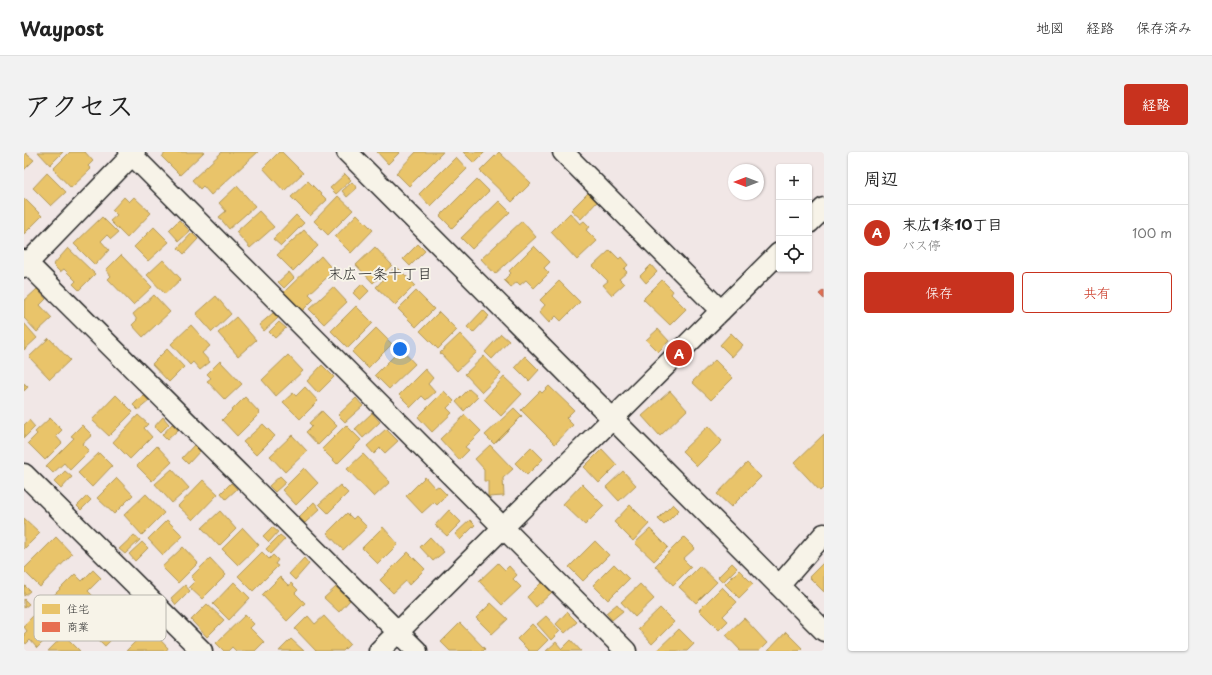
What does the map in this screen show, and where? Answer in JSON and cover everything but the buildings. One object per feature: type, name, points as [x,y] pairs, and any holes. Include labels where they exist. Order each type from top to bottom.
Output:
[{"type":"street","points":[[347,152],[824,631]]},
{"type":"street","points":[[563,152],[721,311]]},
{"type":"street","points":[[417,651],[25,263],[132,153],[626,651]]},
{"type":"street","points":[[812,220],[824,208]]},
{"type":"street","points":[[379,651],[776,256]]},
{"type":"street","points":[[24,474],[146,595]]},
{"type":"street","points":[[780,586],[824,534]]},
{"type":"street","points":[[166,615],[202,651]]},
{"type":"place","name":"末広1条10丁目","points":[[679,353]]},
{"type":"district","name":"末広一条十丁目","points":[[380,274]]}]
